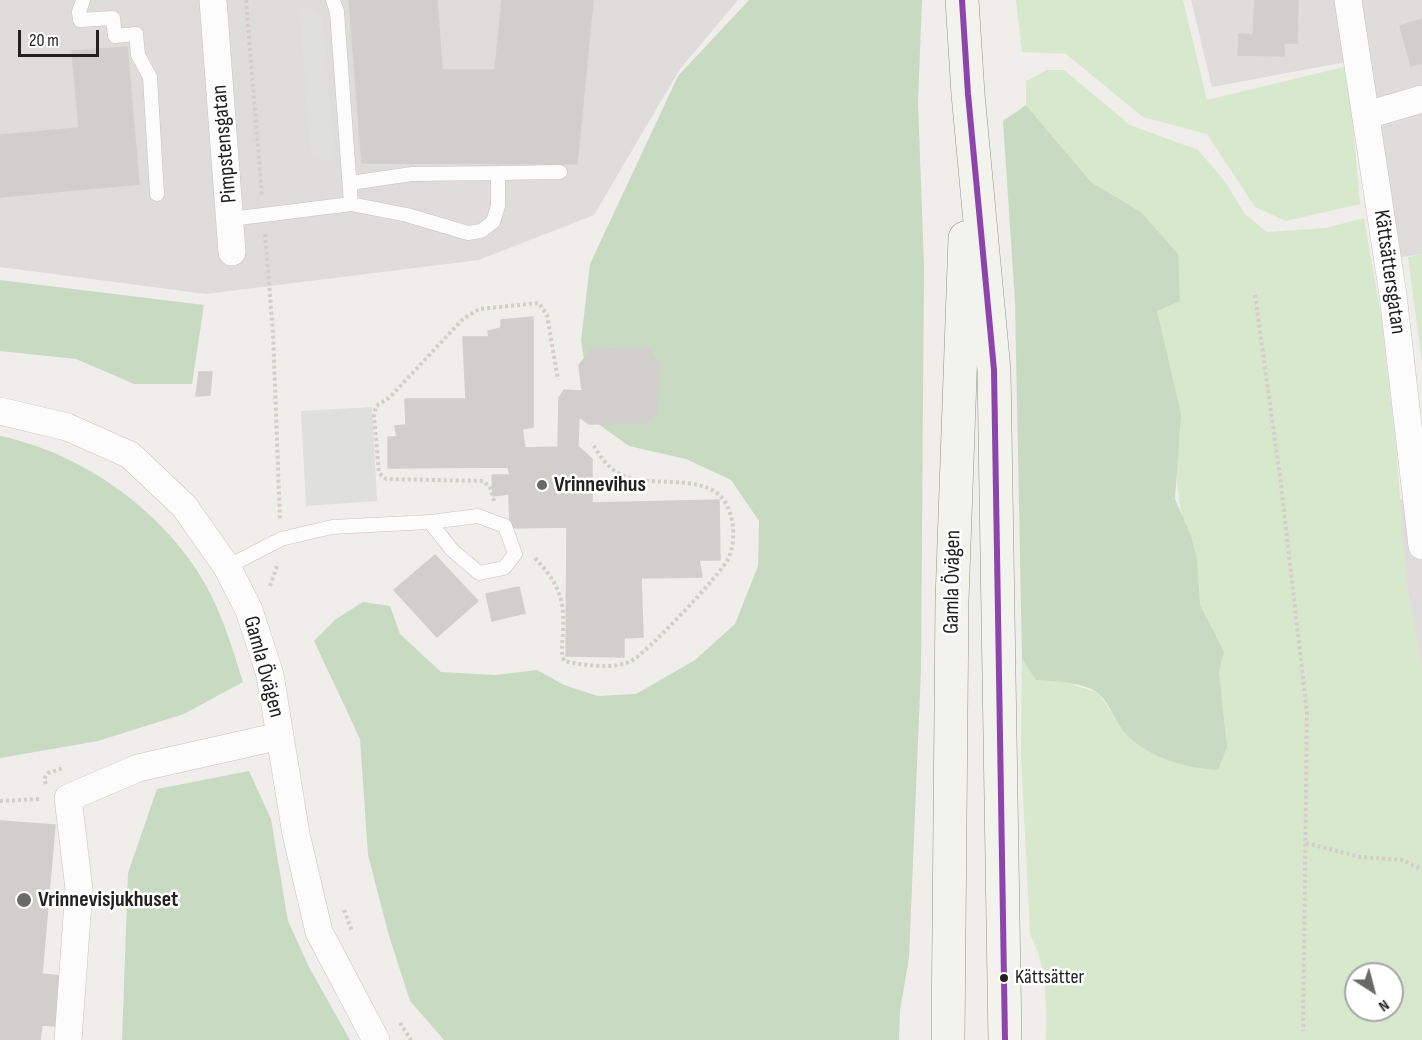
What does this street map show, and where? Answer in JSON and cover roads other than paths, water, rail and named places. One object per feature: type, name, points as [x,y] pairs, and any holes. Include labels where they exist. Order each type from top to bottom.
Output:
[{"type":"main road","name":"Gamla Övägen","points":[[962,0],[994,370],[1005,1040]]},
{"type":"main road","name":"Gamla Övägen","points":[[948,1040],[952,600],[957,413],[972,125]]},
{"type":"street","name":"Pimpstensgatan","points":[[213,0],[232,252]]},
{"type":"street","name":"Kättsättersgatan","points":[[1348,0],[1393,295],[1422,546]]},
{"type":"street","points":[[1367,115],[1422,99]]},
{"type":"street","name":"Gamla Övägen","points":[[0,411],[67,427],[130,455],[184,506],[227,567],[253,621],[270,675],[296,834],[319,932],[376,1040]]},
{"type":"street","points":[[68,1040],[79,889],[69,798],[138,768],[280,736]]},
{"type":"lane","points":[[83,0],[79,12],[80,20],[113,18],[115,36],[136,34],[138,55],[150,77],[157,194]]},
{"type":"lane","points":[[333,0],[337,12],[351,204]]},
{"type":"lane","points":[[350,183],[412,174],[560,172]]},
{"type":"lane","points":[[231,219],[351,204],[407,215],[468,233],[481,231],[493,222],[498,206],[498,173]]},
{"type":"lane","points":[[227,567],[281,538],[332,527],[430,522],[478,516],[505,526],[515,554],[504,568],[479,573],[452,550],[430,522]]},
{"type":"place","name":"Vrinnevihus","points":[[542,485]]},
{"type":"place","name":"Vrinnevisjukhuset","points":[[24,900]]},
{"type":"place","name":"Kättsätter","points":[[1004,978]]}]
